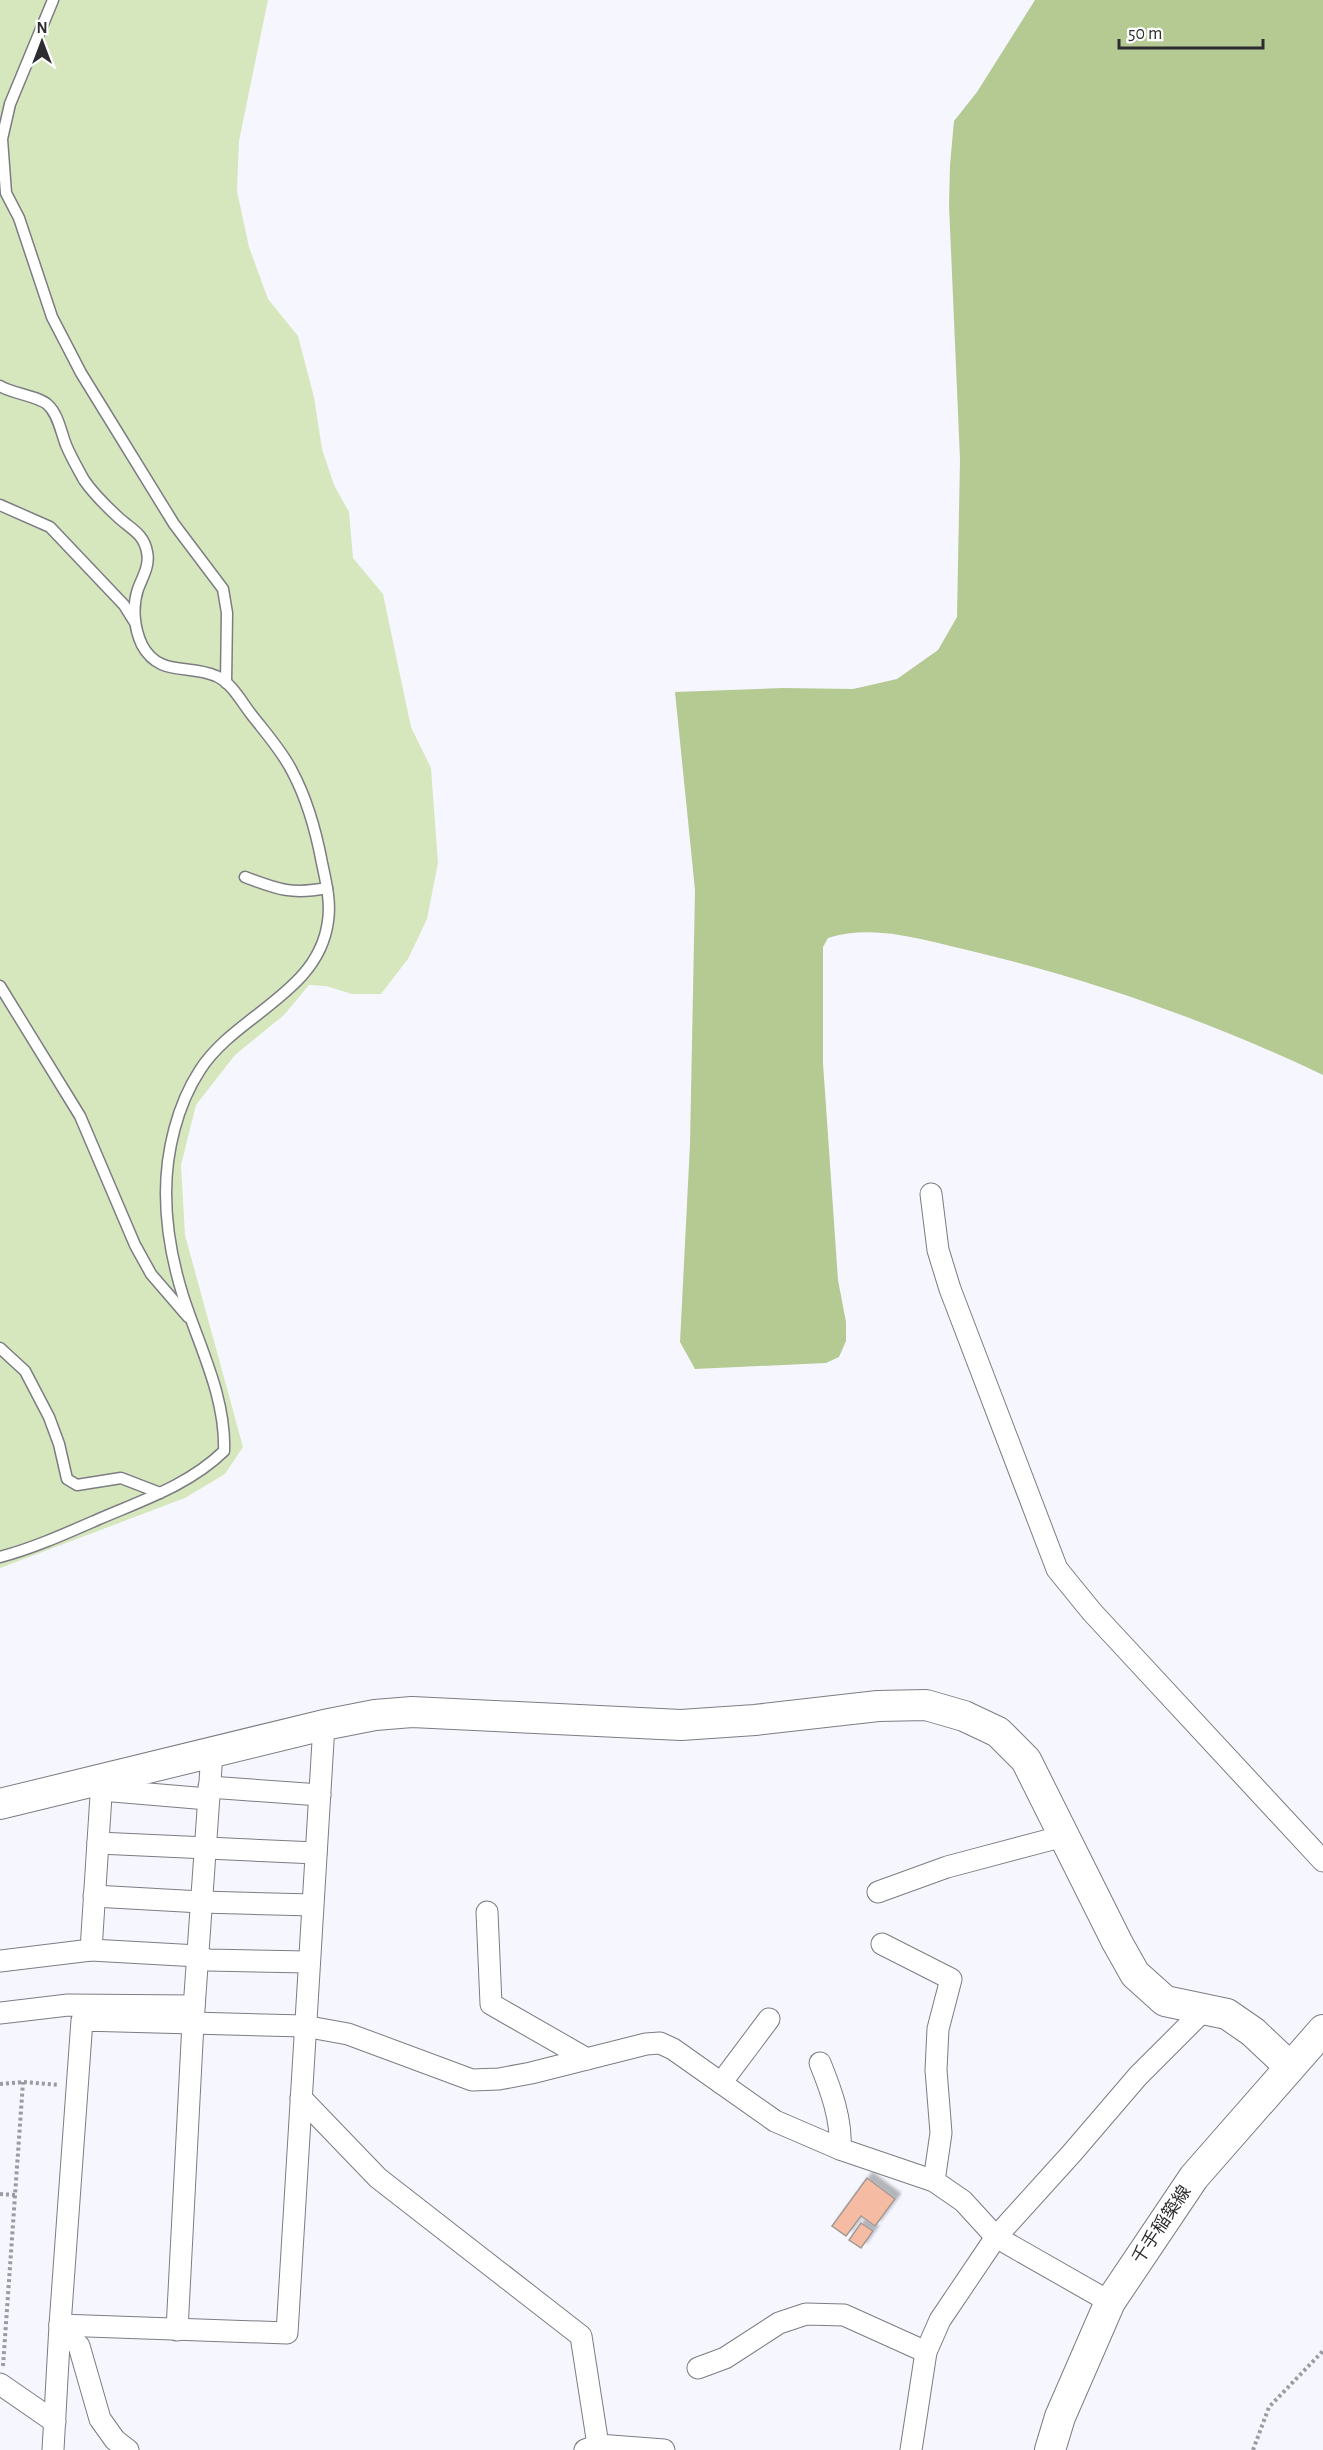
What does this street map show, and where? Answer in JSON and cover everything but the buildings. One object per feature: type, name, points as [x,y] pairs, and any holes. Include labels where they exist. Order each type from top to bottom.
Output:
[{"type":"street","points":[[931,1194],[938,1250],[950,1289],[1057,1569],[1092,1612],[1323,1861]]},
{"type":"street","points":[[0,1804],[102,1785],[212,1753],[375,1714],[412,1712],[681,1725],[755,1720],[878,1706],[926,1705],[964,1716],[998,1732],[1026,1760],[1135,1974],[1165,2001],[1227,2014],[1253,2032],[1289,2066]]},
{"type":"street","points":[[60,2325],[287,2333],[324,1725]]},
{"type":"street","points":[[177,2330],[194,2014],[212,1753]]},
{"type":"street","points":[[102,1785],[209,1793],[320,1795]]},
{"type":"street","points":[[91,1950],[102,1785]]},
{"type":"street","points":[[878,1892],[947,1867],[1064,1836]]},
{"type":"street","points":[[98,1843],[316,1853]]},
{"type":"street","points":[[94,1896],[312,1905]]},
{"type":"street","points":[[487,1912],[491,2004],[587,2059]]},
{"type":"street","points":[[882,1944],[951,1979],[938,2029],[936,2070],[941,2133],[934,2181]]},
{"type":"street","points":[[0,1961],[91,1950],[198,1956],[208,1960],[308,1962]]},
{"type":"street","points":[[1,2007],[68,2005],[194,2014],[304,2026],[348,2034],[472,2080],[499,2079],[646,2044],[660,2043],[673,2049],[776,2121],[840,2149],[934,2181],[963,2201],[996,2237],[1110,2302]]},
{"type":"street","points":[[911,2450],[926,2352],[940,2320],[996,2237],[1138,2076],[1204,2010]]},
{"type":"street","points":[[53,2450],[82,2020],[194,2014]]},
{"type":"street","points":[[721,2083],[769,2019]]},
{"type":"street","name":"千手稲築線","points":[[1050,2450],[1060,2417],[1110,2302],[1194,2177],[1289,2066],[1323,2030]]},
{"type":"street","points":[[820,2063],[834,2097],[835,2114],[841,2134],[840,2149]]},
{"type":"street","points":[[301,2098],[378,2178],[581,2336],[591,2448],[664,2450]]},
{"type":"street","points":[[698,2368],[725,2358],[779,2323],[806,2314],[844,2315],[926,2352]]},
{"type":"street","points":[[60,2325],[79,2346],[100,2419],[115,2440],[128,2450]]},
{"type":"street","points":[[1,2384],[55,2422]]},
{"type":"lane","points":[[53,0],[10,105],[2,139],[6,193],[19,218],[52,317],[81,373],[174,524],[223,589],[227,614],[226,683]]},
{"type":"lane","points":[[0,386],[23,396],[42,400],[51,407],[67,448],[85,481],[122,521],[143,539],[148,555],[146,571],[137,591],[134,621]]},
{"type":"lane","points":[[0,505],[50,527],[124,605],[134,621],[139,639],[147,654],[155,662],[172,668],[218,676],[226,683],[291,768],[305,797],[315,827],[327,888],[329,918],[325,936],[309,967],[276,1002],[232,1035],[201,1068],[182,1105],[172,1141],[166,1193],[174,1254],[182,1293],[222,1418],[224,1451],[208,1467],[181,1484],[62,1535],[0,1557]]},
{"type":"lane","points":[[245,877],[279,890],[301,893],[327,888]]},
{"type":"lane","points":[[0,986],[80,1116],[135,1245],[151,1274],[193,1322]]},
{"type":"lane","points":[[0,1348],[25,1371],[50,1417],[68,1479],[77,1485],[121,1478],[160,1493]]},
{"type":"path","points":[[1,2384],[23,2082]]},
{"type":"path","points":[[0,2084],[23,2082],[77,2086]]},
{"type":"path","points":[[0,2194],[15,2195]]},
{"type":"path","points":[[0,2295],[8,2295]]},
{"type":"path","points":[[1253,2450],[1269,2407],[1323,2351]]},
{"type":"green space","points":[[0,0],[268,0],[239,141],[237,191],[249,247],[268,299],[298,336],[314,397],[322,449],[334,485],[349,512],[353,558],[383,594],[411,727],[431,768],[438,863],[427,919],[408,959],[381,994],[352,994],[326,986],[309,985],[284,1015],[235,1055],[196,1105],[181,1165],[185,1235],[243,1447],[225,1474],[185,1498],[0,1568]]},
{"type":"green space","points":[[1035,0],[1323,0],[1323,1075],[1235,1036],[1146,1002],[1010,960],[896,934],[862,932],[828,938],[823,947],[823,1063],[838,1280],[846,1322],[846,1341],[839,1357],[826,1363],[695,1369],[680,1342],[690,1144],[695,890],[675,692],[783,688],[853,689],[897,679],[938,650],[957,617],[960,459],[949,205],[954,121],[977,92]]}]
